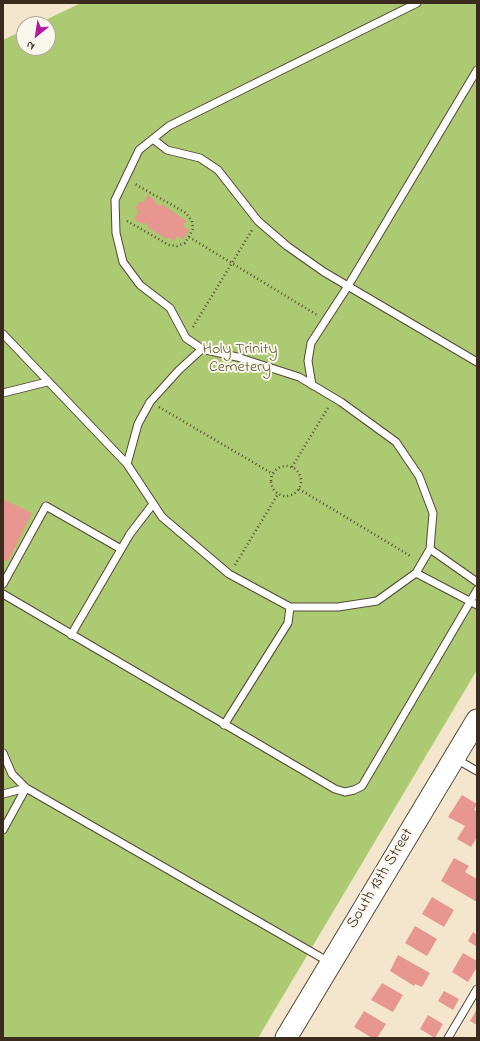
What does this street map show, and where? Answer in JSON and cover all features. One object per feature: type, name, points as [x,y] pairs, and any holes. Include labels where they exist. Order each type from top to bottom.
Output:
[{"type":"street","name":"South 13th Street","points":[[286,1038],[477,720]]},
{"type":"lane","points":[[3,334],[47,382],[127,464],[162,517],[229,574],[290,606],[338,607],[377,601],[416,573],[430,549],[433,513],[419,476],[396,442],[334,398],[299,377],[237,357],[202,349],[186,338],[170,308],[140,285],[123,262],[116,233],[115,200],[139,150],[169,126],[417,3]]},
{"type":"lane","points":[[312,385],[308,361],[311,343],[348,286],[477,70]]},
{"type":"lane","points":[[153,139],[167,150],[200,158],[218,170],[258,221],[288,246],[324,272],[477,362]]},
{"type":"lane","points":[[127,464],[138,424],[150,402],[179,370],[202,349]]},
{"type":"lane","points":[[3,394],[47,382]]},
{"type":"lane","points":[[71,635],[121,549],[153,504]]},
{"type":"lane","points":[[3,584],[46,506],[121,549]]},
{"type":"lane","points":[[430,549],[477,582]]},
{"type":"lane","points":[[416,573],[477,605]]},
{"type":"lane","points":[[3,594],[224,726],[335,789],[345,792],[362,786],[477,590]]},
{"type":"lane","points":[[224,726],[288,623],[290,606]]},
{"type":"lane","points":[[3,753],[12,774],[26,788],[331,963]]},
{"type":"lane","points":[[454,758],[477,772]]},
{"type":"lane","points":[[3,794],[26,788]]},
{"type":"lane","points":[[3,830],[26,788]]},
{"type":"lane","points":[[448,1038],[477,989]]},
{"type":"path","points":[[116,215],[169,245],[177,246],[185,243],[193,229],[192,222],[186,213],[126,178]]},
{"type":"path","points":[[186,338],[231,262],[258,221]]},
{"type":"path","points":[[189,237],[326,320]]},
{"type":"path","points":[[292,467],[334,398]]},
{"type":"path","points":[[150,402],[273,474]]},
{"type":"path","points":[[292,467],[300,474],[302,479],[299,489],[290,496],[278,494],[271,483],[273,474],[280,468],[292,467]]},
{"type":"path","points":[[299,489],[422,562]]},
{"type":"path","points":[[229,574],[278,494]]},
{"type":"green space","name":"Holy Trinity Cemetery","points":[[81,3],[477,3],[477,670],[258,1038],[3,1038],[3,40],[16,34],[16,56],[56,56],[56,16],[54,16]]},
{"type":"building","points":[[148,195],[156,201],[155,203],[160,206],[162,204],[186,221],[183,226],[189,230],[183,239],[177,236],[174,241],[168,237],[167,239],[147,227],[148,225],[143,222],[142,224],[134,219],[139,211],[135,209],[140,201],[143,203]]},
{"type":"building","points":[[3,499],[32,513],[8,562],[3,559]]},
{"type":"building","points":[[462,795],[477,804],[474,810],[477,811],[477,837],[471,847],[457,839],[465,826],[448,817]]},
{"type":"building","points":[[454,858],[469,866],[465,872],[477,879],[477,902],[441,881]]},
{"type":"building","points":[[432,897],[454,910],[444,927],[422,914]]},
{"type":"building","points":[[415,926],[437,939],[427,956],[405,943]]},
{"type":"building","points":[[473,932],[477,935],[477,947],[468,941]]},
{"type":"building","points":[[463,953],[477,961],[477,967],[468,982],[452,972]]},
{"type":"building","points":[[398,955],[430,973],[422,987],[415,984],[414,986],[390,971]]},
{"type":"building","points":[[382,983],[403,995],[393,1012],[371,1000]]},
{"type":"building","points":[[444,991],[459,999],[453,1010],[438,1001]]},
{"type":"building","points":[[477,1009],[477,1025],[470,1021]]},
{"type":"building","points":[[364,1011],[386,1024],[377,1038],[372,1038],[354,1027]]},
{"type":"building","points":[[428,1015],[443,1024],[435,1038],[420,1029]]}]
